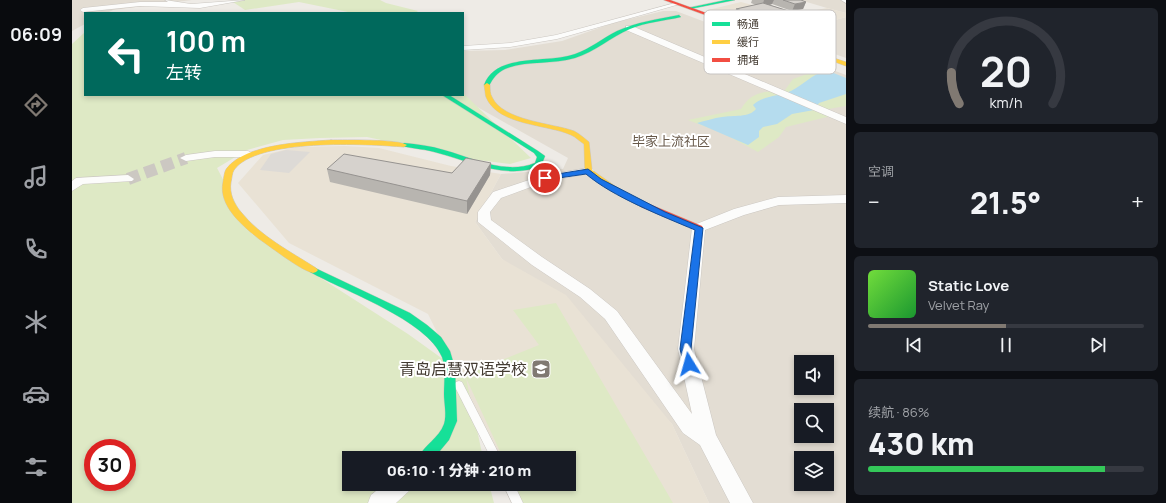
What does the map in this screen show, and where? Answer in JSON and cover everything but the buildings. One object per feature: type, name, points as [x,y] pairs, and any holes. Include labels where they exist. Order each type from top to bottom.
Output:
[{"type":"street","points":[[137,0],[80,12],[140,4],[223,4],[242,0]]},
{"type":"street","points":[[166,0],[175,4]]},
{"type":"street","points":[[666,0],[704,13]]},
{"type":"street","points":[[690,8],[733,0]]},
{"type":"street","points":[[464,48],[510,45],[557,36],[677,4]]},
{"type":"street","points":[[679,16],[619,31],[593,49],[569,58],[510,66],[496,72],[489,78],[486,90],[491,100],[504,111],[529,122],[574,134],[587,143],[588,171],[598,181],[662,213],[699,228],[739,212],[778,201],[846,199]]},
{"type":"street","points":[[629,28],[704,59]]},
{"type":"street","points":[[836,60],[846,64]]},
{"type":"street","points":[[739,74],[846,121]]},
{"type":"street","points":[[186,158],[215,154],[248,154],[284,145],[305,143],[372,143],[426,148],[452,153],[487,166],[506,169],[530,168],[539,164],[542,160],[541,156],[536,152],[446,96]]},
{"type":"street","points":[[248,154],[230,167],[225,173],[226,190],[233,209],[242,218],[265,237],[340,285],[404,313],[439,342],[451,367],[450,425],[430,451]]},
{"type":"street","points":[[588,171],[545,178],[497,195],[490,202],[484,212],[485,222],[537,262],[585,293],[611,315],[690,427],[707,438]]},
{"type":"street","points":[[72,187],[80,181],[128,179]]},
{"type":"street","points":[[699,228],[686,349],[707,438],[742,503]]},
{"type":"street","points":[[378,503],[393,491]]},
{"type":"lane","points":[[451,367],[493,451]]},
{"type":"lane","points":[[512,491],[518,503]]},
{"type":"shaded area","points":[[72,0],[192,0],[113,10],[109,12],[84,12],[84,25],[72,31]]},
{"type":"shaded area","points":[[800,0],[846,0],[846,13]]},
{"type":"shaded area","points":[[741,2],[771,10],[708,10]]},
{"type":"shaded area","points":[[827,8],[835,10],[816,10]]},
{"type":"shaded area","points":[[836,10],[846,13],[846,17],[836,20]]},
{"type":"shaded area","points":[[663,11],[676,11],[704,22],[704,74],[836,74],[836,71],[846,75],[846,503],[709,503],[672,424],[502,259],[475,222],[501,174],[563,169],[568,158],[458,96],[464,96],[464,51],[505,50],[562,41],[613,23]]},
{"type":"shaded area","points":[[846,17],[846,58],[836,54],[836,20]]},
{"type":"shaded area","name":"青岛启慧双语学校","points":[[345,146],[379,148],[451,166],[501,174],[475,222],[502,259],[566,295],[672,424],[709,503],[521,503],[515,491],[576,491],[576,451],[496,451],[428,314],[289,243],[238,183],[263,155],[296,147]]},
{"type":"shaded area","points":[[286,150],[310,152],[289,173],[260,170],[271,154]]},
{"type":"green space","points":[[241,0],[380,0],[386,3],[418,11],[348,12],[299,2],[245,10],[233,2]]},
{"type":"green space","points":[[84,33],[84,96],[464,96],[464,94],[531,158],[510,164],[470,159],[367,137],[320,138],[283,140],[247,150],[217,168],[252,234],[408,334],[465,375],[539,345],[513,310],[556,303],[673,503],[523,503],[517,491],[576,491],[576,451],[500,451],[466,378],[482,451],[342,451],[342,491],[491,491],[494,503],[72,503],[72,44]]},
{"type":"green space","points":[[807,74],[835,74],[846,78],[846,106],[828,109],[831,116],[786,127],[779,137],[758,152],[724,134],[688,120],[741,109],[750,98],[755,95],[785,90],[793,79]]},
{"type":"water","points":[[817,74],[836,74],[846,78],[846,94],[819,103],[814,110],[792,114],[777,124],[763,127],[759,131],[759,137],[748,145],[697,123],[719,117],[749,114],[756,109],[753,105],[757,102],[786,93],[800,86]]},
{"type":"tunnel","points":[[128,179],[186,158]]},
{"type":"traffic: fast","points":[[690,8],[733,0]]},
{"type":"traffic: fast","points":[[487,85],[493,74],[508,66],[527,62],[560,60],[575,56],[630,27],[679,16]]},
{"type":"traffic: fast","points":[[404,145],[440,151],[503,169],[516,170],[538,164],[541,156],[536,152],[447,96]]},
{"type":"traffic: fast","points":[[313,270],[406,316],[437,340],[446,354],[449,363],[451,421],[450,426],[444,436],[431,451]]},
{"type":"traffic: slow","points":[[836,60],[846,64]]},
{"type":"traffic: slow","points":[[487,85],[489,97],[496,106],[506,114],[519,119],[572,133],[587,143],[588,171],[612,188],[644,205]]},
{"type":"traffic: slow","points":[[313,270],[265,239],[237,214],[227,195],[226,187],[230,169],[245,157],[270,149],[299,144],[331,142],[404,145]]},
{"type":"traffic: jam","points":[[666,0],[704,13]]},
{"type":"traffic: jam","points":[[644,205],[699,228]]},
{"type":"place","name":"青岛启慧双语学校","points":[[541,369]]},
{"type":"district","name":"毕家上流社区","points":[[671,141]]},
{"type":"route","points":[[545,178],[588,171],[598,181],[662,213],[699,228],[686,349],[689,364]]}]
